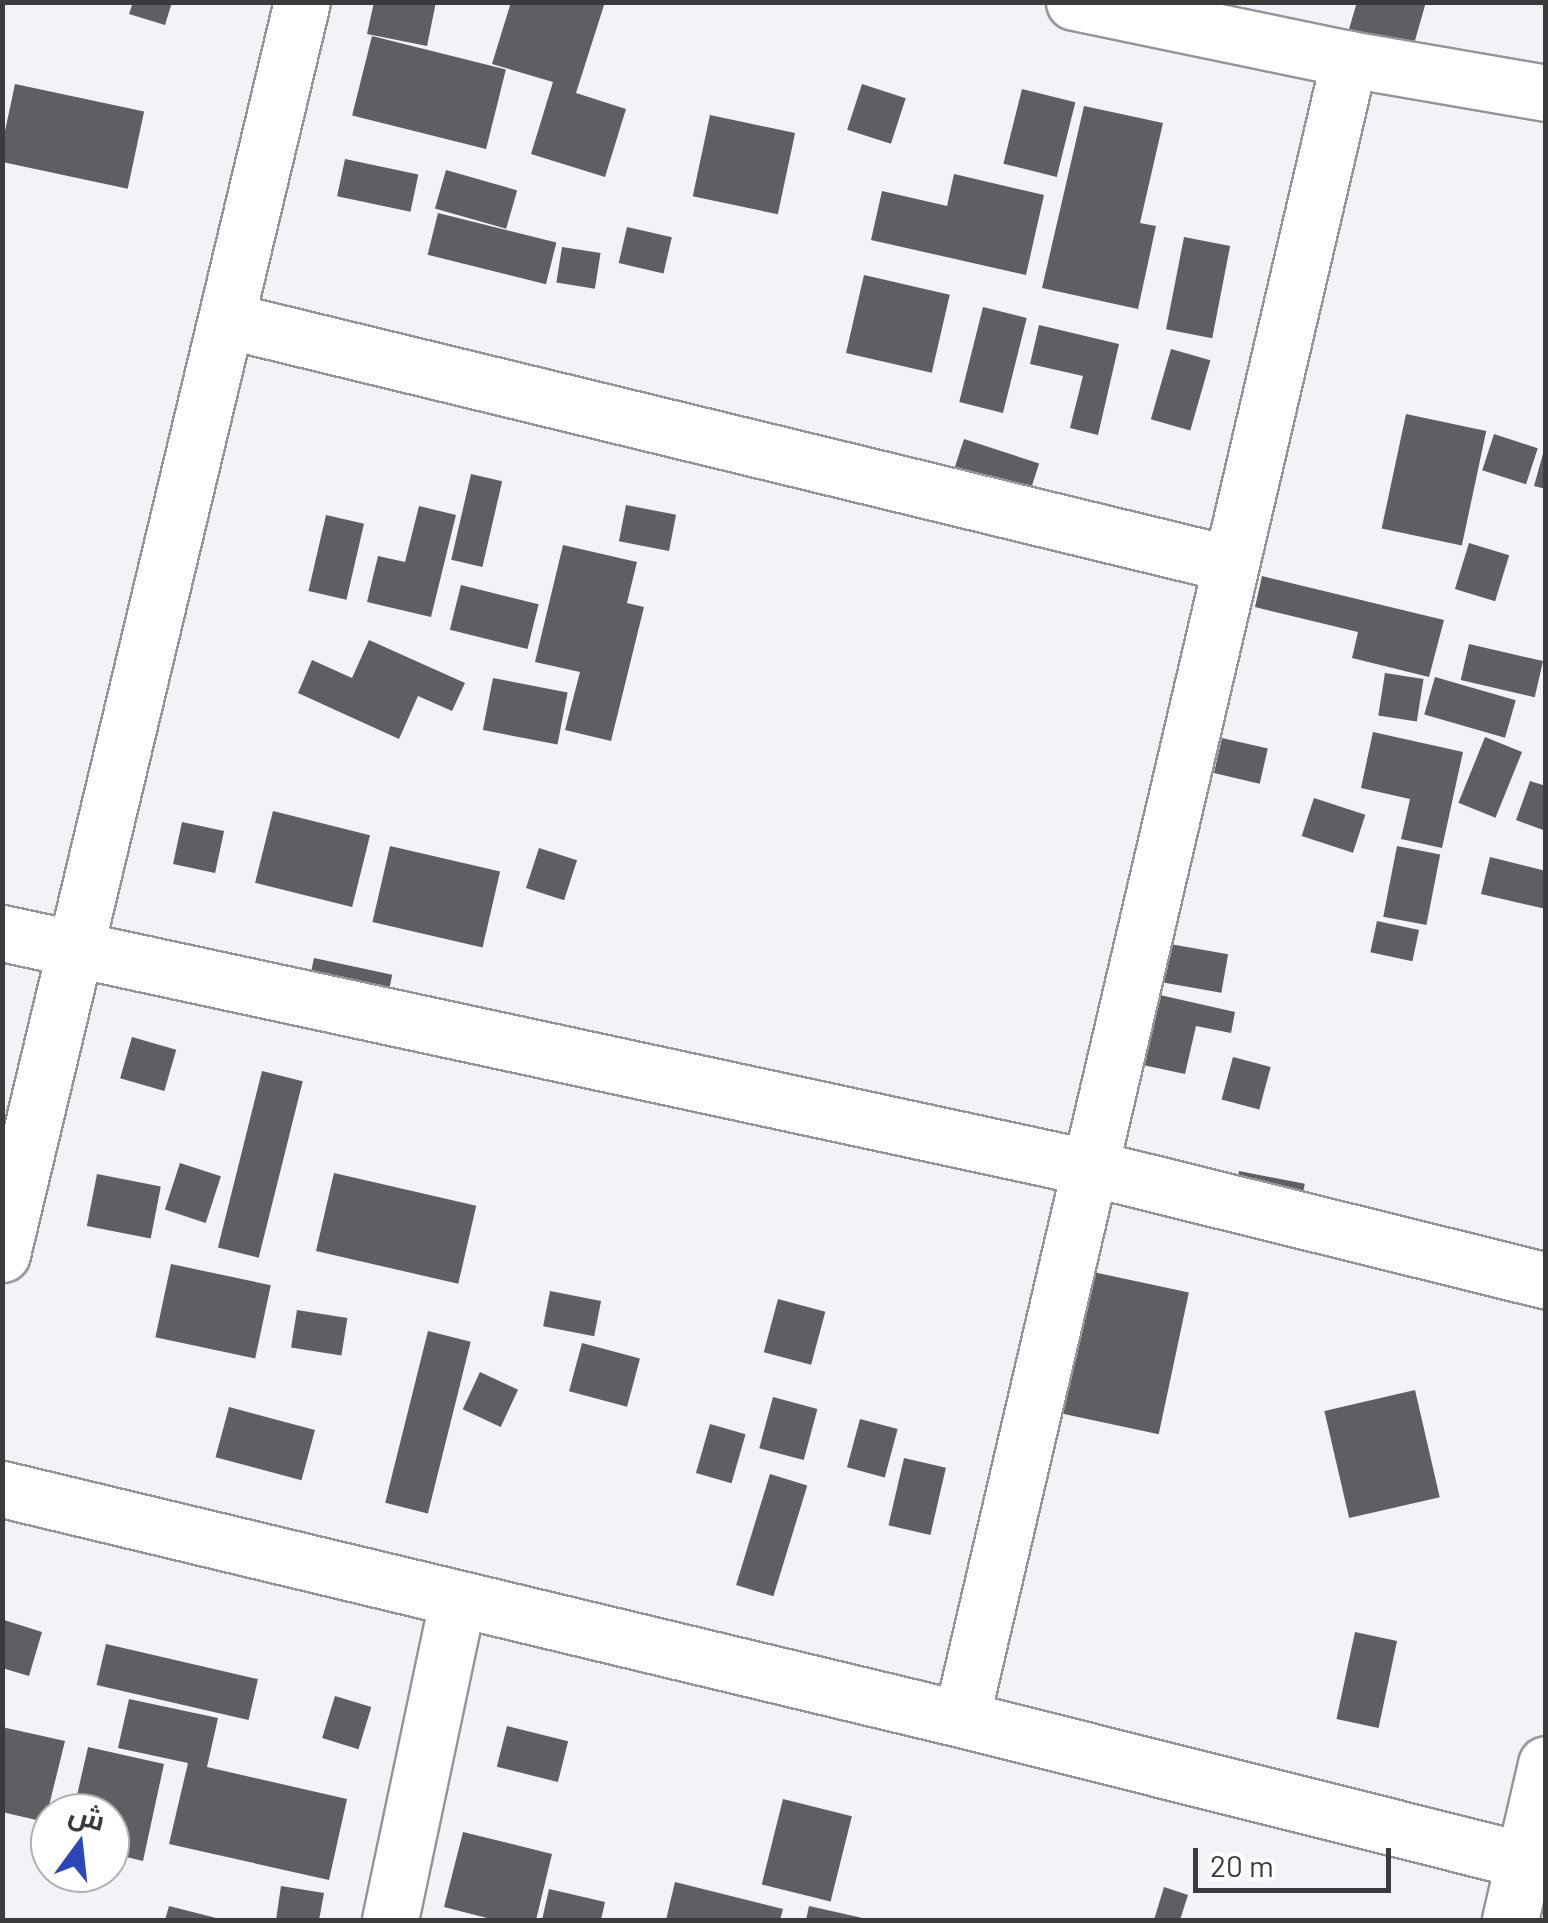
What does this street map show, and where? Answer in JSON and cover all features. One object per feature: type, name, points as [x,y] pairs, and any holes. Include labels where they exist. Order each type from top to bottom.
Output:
[{"type":"street","points":[[2,1254],[302,2]]},
{"type":"street","points":[[1074,2],[1349,59],[1546,93]]},
{"type":"street","points":[[960,1719],[1349,59]]},
{"type":"street","points":[[226,320],[1231,564]]},
{"type":"street","points":[[2,934],[1087,1167],[1546,1281]]},
{"type":"street","points":[[2,1489],[960,1719],[1523,1860]]},
{"type":"street","points":[[390,1920],[458,1601]]},
{"type":"street","points":[[1510,1920],[1546,1764]]},
{"type":"building","points":[[133,2],[172,2],[165,25],[129,14]]},
{"type":"building","points":[[374,2],[436,2],[427,46],[367,34]]},
{"type":"building","points":[[511,2],[605,2],[576,93],[626,109],[605,177],[531,154],[553,82],[492,64]]},
{"type":"building","points":[[1357,2],[1426,2],[1408,65],[1344,46]]},
{"type":"building","points":[[372,36],[506,69],[486,149],[352,116]]},
{"type":"building","points":[[15,84],[144,111],[128,189],[2,162]]},
{"type":"building","points":[[862,84],[906,98],[891,144],[847,130]]},
{"type":"building","points":[[1022,89],[1075,102],[1057,177],[1003,164]]},
{"type":"building","points":[[1084,106],[1163,123],[1140,223],[1156,226],[1138,309],[1042,288]]},
{"type":"building","points":[[710,115],[795,133],[778,214],[693,196]]},
{"type":"building","points":[[345,159],[418,175],[410,212],[337,196]]},
{"type":"building","points":[[446,170],[517,190],[506,229],[435,208]]},
{"type":"building","points":[[954,174],[1044,195],[1026,275],[871,240],[882,191],[947,206]]},
{"type":"building","points":[[438,213],[556,243],[546,284],[428,255]]},
{"type":"building","points":[[627,227],[672,237],[663,273],[619,263]]},
{"type":"building","points":[[1184,237],[1230,246],[1212,338],[1166,329]]},
{"type":"building","points":[[562,247],[601,253],[595,289],[556,283]]},
{"type":"building","points":[[864,275],[950,295],[932,373],[846,353]]},
{"type":"building","points":[[983,307],[1027,318],[1003,413],[959,402]]},
{"type":"building","points":[[1039,325],[1119,344],[1098,435],[1070,428],[1083,376],[1030,364]]},
{"type":"building","points":[[1171,349],[1210,360],[1190,430],[1151,419]]},
{"type":"building","points":[[1406,414],[1486,431],[1462,545],[1382,528]]},
{"type":"building","points":[[1494,434],[1538,448],[1526,484],[1482,470]]},
{"type":"building","points":[[964,439],[1039,463],[1026,502],[951,478]]},
{"type":"building","points":[[1546,443],[1546,489],[1534,486]]},
{"type":"building","points":[[471,474],[502,481],[482,567],[451,560]]},
{"type":"building","points":[[626,505],[676,515],[669,551],[619,541]]},
{"type":"building","points":[[419,506],[456,515],[431,617],[367,602],[378,556],[405,562]]},
{"type":"building","points":[[326,515],[364,524],[346,600],[308,591]]},
{"type":"building","points":[[1469,543],[1509,555],[1495,601],[1455,589]]},
{"type":"building","points":[[563,545],[637,562],[627,603],[644,607],[611,741],[565,730],[580,672],[535,662]]},
{"type":"building","points":[[1262,576],[1444,620],[1429,677],[1352,658],[1358,632],[1255,607]]},
{"type":"building","points":[[461,585],[539,604],[527,649],[450,630]]},
{"type":"building","points":[[369,640],[465,683],[452,711],[418,696],[399,739],[298,693],[312,660],[352,678]]},
{"type":"building","points":[[1469,644],[1543,661],[1535,697],[1461,680]]},
{"type":"building","points":[[1385,673],[1424,679],[1417,722],[1378,715]]},
{"type":"building","points":[[1435,677],[1516,700],[1505,738],[1424,714]]},
{"type":"building","points":[[493,678],[568,693],[557,745],[483,730]]},
{"type":"building","points":[[1373,732],[1463,752],[1442,848],[1401,839],[1410,799],[1361,788]]},
{"type":"building","points":[[1485,737],[1522,752],[1495,818],[1458,803]]},
{"type":"building","points":[[1222,738],[1268,749],[1260,784],[1214,773]]},
{"type":"building","points":[[1530,781],[1546,786],[1546,831],[1516,820]]},
{"type":"building","points":[[1314,798],[1365,815],[1353,853],[1302,836]]},
{"type":"building","points":[[273,811],[370,835],[352,907],[255,883]]},
{"type":"building","points":[[182,822],[224,831],[215,873],[173,864]]},
{"type":"building","points":[[390,846],[500,871],[483,947],[372,922]]},
{"type":"building","points":[[1397,846],[1440,854],[1426,925],[1383,917]]},
{"type":"building","points":[[539,848],[577,860],[564,900],[526,888]]},
{"type":"building","points":[[1490,857],[1546,871],[1546,909],[1481,894]]},
{"type":"building","points":[[1377,921],[1419,930],[1412,961],[1370,952]]},
{"type":"building","points":[[1170,944],[1228,954],[1221,993],[1163,982]]},
{"type":"building","points":[[314,958],[392,975],[384,1012],[306,995]]},
{"type":"building","points":[[1160,995],[1235,1012],[1231,1033],[1196,1026],[1185,1074],[1143,1065]]},
{"type":"building","points":[[132,1037],[176,1050],[164,1091],[120,1078]]},
{"type":"building","points":[[1233,1057],[1271,1067],[1259,1110],[1222,1100]]},
{"type":"building","points":[[262,1071],[303,1081],[259,1258],[218,1248]]},
{"type":"building","points":[[180,1163],[221,1176],[206,1223],[165,1210]]},
{"type":"building","points":[[1239,1171],[1305,1184],[1298,1218],[1232,1205]]},
{"type":"building","points":[[334,1173],[476,1206],[458,1284],[316,1251]]},
{"type":"building","points":[[97,1174],[161,1186],[151,1238],[87,1226]]},
{"type":"building","points":[[171,1264],[271,1285],[255,1359],[155,1337]]},
{"type":"building","points":[[1093,1272],[1189,1292],[1159,1434],[1063,1414]]},
{"type":"building","points":[[550,1291],[601,1301],[594,1336],[543,1326]]},
{"type":"building","points":[[778,1299],[825,1312],[811,1365],[764,1352]]},
{"type":"building","points":[[297,1310],[347,1318],[341,1356],[291,1348]]},
{"type":"building","points":[[428,1331],[471,1342],[428,1513],[385,1503]]},
{"type":"building","points":[[582,1343],[640,1359],[627,1407],[569,1391]]},
{"type":"building","points":[[480,1372],[518,1390],[501,1427],[463,1409]]},
{"type":"building","points":[[1415,1390],[1440,1497],[1349,1518],[1324,1411]]},
{"type":"building","points":[[773,1397],[817,1409],[804,1460],[759,1448]]},
{"type":"building","points":[[229,1407],[315,1430],[302,1480],[216,1457]]},
{"type":"building","points":[[860,1419],[898,1429],[885,1477],[847,1467]]},
{"type":"building","points":[[710,1424],[746,1434],[732,1483],[696,1473]]},
{"type":"building","points":[[904,1458],[946,1468],[930,1535],[888,1525]]},
{"type":"building","points":[[770,1474],[807,1485],[773,1596],[736,1585]]},
{"type":"building","points":[[4,1620],[42,1632],[29,1676],[2,1668]]},
{"type":"building","points":[[1355,1632],[1397,1641],[1379,1728],[1336,1719]]},
{"type":"building","points":[[106,1644],[258,1679],[249,1720],[97,1685]]},
{"type":"building","points":[[335,1696],[371,1707],[358,1749],[322,1738]]},
{"type":"building","points":[[129,1699],[218,1718],[207,1767],[347,1799],[329,1880],[169,1844],[188,1763],[118,1748]]},
{"type":"building","points":[[507,1726],[568,1741],[558,1782],[497,1767]]},
{"type":"building","points":[[2,1727],[65,1741],[52,1793],[30,1793],[30,1819],[2,1812]]},
{"type":"building","points":[[88,1747],[164,1764],[143,1861],[130,1858],[130,1793],[78,1793]]},
{"type":"building","points":[[783,1799],[852,1816],[831,1902],[762,1884]]},
{"type":"building","points":[[463,1832],[552,1854],[536,1920],[495,1920],[444,1907]]},
{"type":"building","points":[[675,1882],[783,1909],[780,1920],[666,1920]]},
{"type":"building","points":[[281,1886],[324,1893],[319,1920],[276,1920]]},
{"type":"building","points":[[1164,1887],[1188,1895],[1180,1920],[1154,1920]]},
{"type":"building","points":[[549,1889],[605,1902],[601,1920],[542,1920]]},
{"type":"building","points":[[169,1906],[220,1919],[220,1920],[165,1920]]},
{"type":"building","points":[[809,1906],[867,1919],[867,1920],[806,1920]]}]
